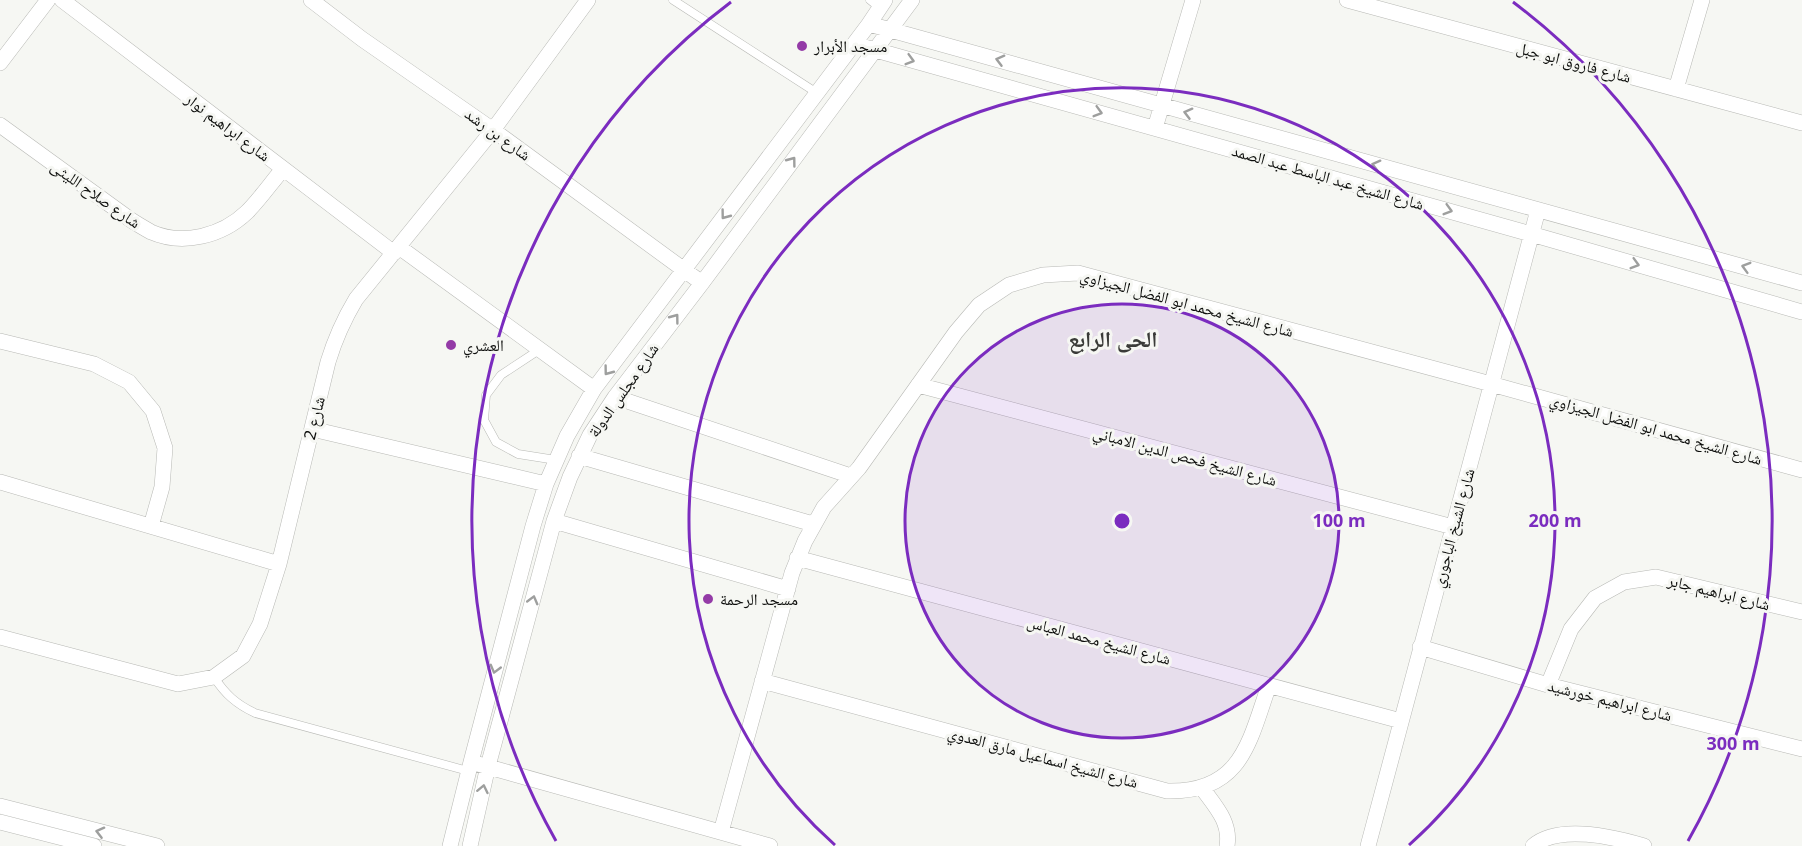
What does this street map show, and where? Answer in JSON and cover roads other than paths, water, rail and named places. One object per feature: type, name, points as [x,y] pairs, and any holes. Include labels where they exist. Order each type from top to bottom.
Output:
[{"type":"street","points":[[0,63],[48,0]]},
{"type":"street","name":"شارع ابراهيم نوار","points":[[62,0],[283,169],[539,350]]},
{"type":"street","name":"شارع بن رشد","points":[[311,0],[362,39],[493,129],[702,283]]},
{"type":"street","name":"شارع مجلس الدولة","points":[[470,846],[488,766],[553,526],[579,456],[615,397],[912,0]]},
{"type":"street","points":[[1155,128],[1193,0]]},
{"type":"street","name":"شارع فاروق ابو جبل","points":[[1347,0],[1802,123]]},
{"type":"street","points":[[1676,89],[1702,0]]},
{"type":"street","name":"شارع مجلس الدولة","points":[[450,846],[533,526],[546,484],[580,412],[683,270],[869,24],[879,2]]},
{"type":"street","name":"شارع 2","points":[[0,637],[178,684],[214,677],[243,656],[261,624],[279,564],[328,362],[344,318],[493,129],[580,3]]},
{"type":"street","name":"شارع الشيخ عبد الباسط عبد الصمد","points":[[869,24],[1802,283]]},
{"type":"street","name":"شارع الشيخ عبد الباسط عبد الصمد","points":[[854,44],[1802,312]]},
{"type":"street","name":"شارع صلاح الليثى","points":[[0,126],[131,220],[153,232],[177,238],[203,237],[226,228],[247,212],[283,169]]},
{"type":"street","name":"شارع الشيخ الباجوري","points":[[1368,846],[1538,210]]},
{"type":"street","name":"شارع الشيخ محمد ابو الفضل الجيزاوي","points":[[721,832],[797,558],[813,524],[824,507],[866,458],[956,332],[979,305],[1009,285],[1043,275],[1078,273],[1802,470]]},
{"type":"street","points":[[0,341],[94,364],[129,382],[153,411],[165,448],[162,487],[151,526]]},
{"type":"street","points":[[539,350],[594,390]]},
{"type":"street","name":"شارع الشيخ فحص الدين الامباني","points":[[918,385],[1453,527]]},
{"type":"street","points":[[615,397],[851,476]]},
{"type":"street","points":[[312,429],[546,484]]},
{"type":"street","points":[[579,456],[813,524]]},
{"type":"street","points":[[0,482],[279,564]]},
{"type":"street","points":[[533,526],[553,526],[788,589]]},
{"type":"street","name":"شارع الشيخ محمد العباس","points":[[797,558],[1401,721]]},
{"type":"street","name":"شارع ابراهيم جابر","points":[[1548,685],[1571,629],[1595,598],[1624,582],[1656,577],[1802,612]]},
{"type":"street","name":"شارع ابراهيم خورشيد","points":[[1420,647],[1548,685],[1802,749]]},
{"type":"street","name":"شارع الشيخ اسماعيل مارق العدوي","points":[[762,681],[1167,791],[1202,788],[1221,778],[1238,763],[1249,744],[1269,685]]},
{"type":"street","points":[[470,766],[488,766],[770,846]]},
{"type":"street","points":[[1202,788],[1226,822],[1227,846]]},
{"type":"street","points":[[0,806],[31,822],[94,846]]},
{"type":"street","points":[[0,822],[31,822],[157,846]]},
{"type":"street","points":[[1533,846],[1557,835],[1580,834],[1624,840],[1644,846]]},
{"type":"lane","points":[[673,0],[817,93]]},
{"type":"lane","points":[[539,350],[501,375],[486,395],[484,420],[496,441],[518,454],[556,460]]},
{"type":"lane","points":[[214,677],[224,693],[238,705],[255,712],[470,766]]},
{"type":"place","name":"مسجد الأبرار","points":[[802,46]]},
{"type":"place","name":"العشري","points":[[451,345]]},
{"type":"place","name":"مسجد الرحمة","points":[[708,599]]},
{"type":"district","name":"الحى الرابع","points":[[1113,339]]}]
